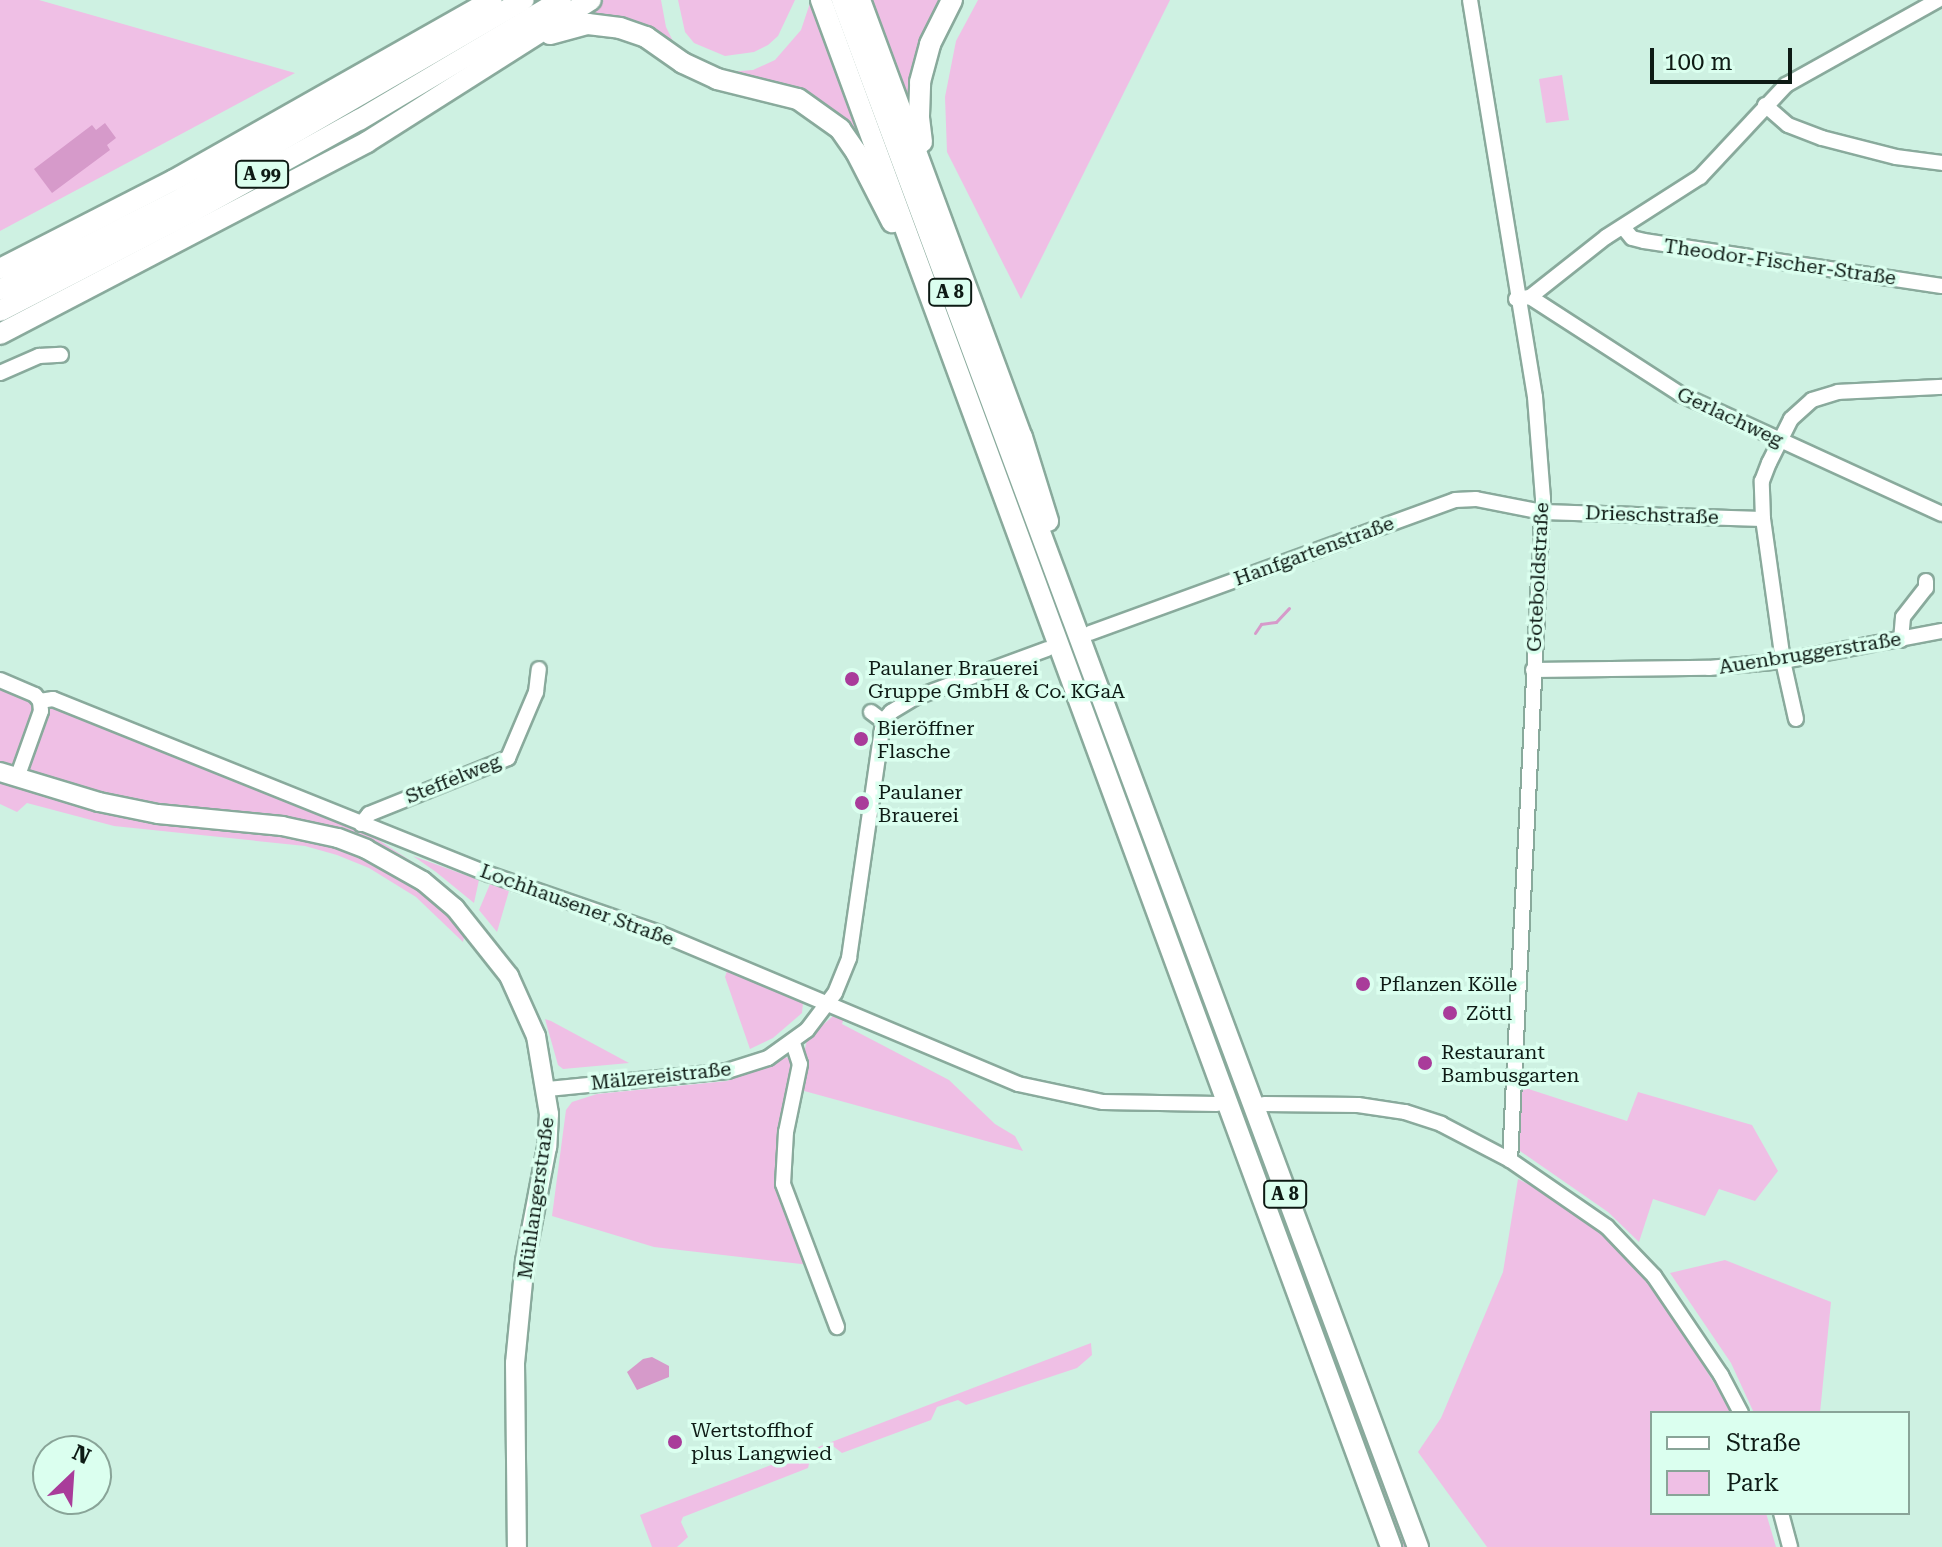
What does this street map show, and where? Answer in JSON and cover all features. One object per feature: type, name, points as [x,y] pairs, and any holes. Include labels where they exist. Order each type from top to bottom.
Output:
[{"type":"highway","points":[[463,18],[482,0]]},
{"type":"highway","points":[[0,269],[174,180],[492,0]]},
{"type":"highway","name":"A 99","points":[[0,290],[182,198],[524,0]]},
{"type":"highway","name":"A 99","points":[[0,311],[192,212],[359,120],[561,0]]},
{"type":"highway","points":[[0,334],[367,142],[591,0]]},
{"type":"highway","name":"A 8","points":[[821,0],[1391,1547]]},
{"type":"highway","name":"A 8","points":[[842,0],[1418,1547]]},
{"type":"highway","points":[[860,0],[1026,449],[1060,566],[1058,584]]},
{"type":"highway","points":[[928,184],[932,172],[919,116],[920,82],[930,44],[952,0]]},
{"type":"highway","points":[[531,40],[588,24],[620,28],[646,37],[695,69],[717,79],[773,90],[818,111],[840,129],[856,152],[888,216],[919,266]]},
{"type":"main road","name":"Mühlangerstraße","points":[[9,775],[99,802],[158,814],[310,831],[352,843],[395,863],[455,908],[492,952],[523,1001],[536,1036],[548,1089],[547,1147],[525,1261],[515,1363],[517,1547]]},
{"type":"street","name":"Goteboldstraße","points":[[1470,0],[1523,298],[1539,428],[1542,512],[1510,1160]]},
{"type":"street","points":[[1523,298],[1700,177],[1765,105],[1817,65],[1938,0]]},
{"type":"street","points":[[1765,105],[1788,125],[1822,138],[1896,157],[1942,163]]},
{"type":"street","name":"Theodor-Fischer-Straße","points":[[1623,227],[1632,238],[1644,241],[1942,286]]},
{"type":"street","name":"Gerlachweg","points":[[1523,298],[1680,394],[1942,514]]},
{"type":"street","points":[[0,373],[39,356],[61,355]]},
{"type":"street","points":[[1796,719],[1783,661],[1763,519],[1762,481],[1800,407],[1825,394],[1942,387]]},
{"type":"street","name":"Hanfgartenstraße","points":[[1090,633],[1455,500],[1476,499],[1542,512]]},
{"type":"street","name":"Drieschstraße","points":[[1542,512],[1763,519]]},
{"type":"street","points":[[1901,640],[1903,617],[1926,588],[1926,581]]},
{"type":"street","name":"Auenbruggerstraße","points":[[1533,670],[1709,668],[1783,661],[1942,631]]},
{"type":"street","points":[[871,712],[883,721],[891,712],[914,698],[1047,649]]},
{"type":"street","name":"Steffelweg","points":[[361,824],[369,814],[508,758],[536,692],[539,669]]},
{"type":"street","name":"Lochhausener Straße","points":[[0,680],[35,695],[40,701],[53,699],[361,824],[659,933],[969,1065],[1044,1092],[1126,1105],[1217,1104]]},
{"type":"street","points":[[9,775],[42,708],[40,701]]},
{"type":"street","name":"Mälzereistraße","points":[[548,1089],[727,1071],[753,1065],[793,1043],[828,1005],[849,958],[883,721]]},
{"type":"street","points":[[793,1043],[800,1064],[783,1147],[783,1184],[837,1327]]},
{"type":"street","points":[[1264,1104],[1358,1105],[1405,1112],[1441,1124],[1510,1160],[1607,1227],[1654,1276],[1721,1375],[1740,1411]]},
{"type":"street","points":[[1782,1515],[1790,1547]]},
{"type":"green space","points":[[0,0],[39,0],[295,73],[0,231]]},
{"type":"green space","points":[[600,0],[661,0],[666,27],[674,43],[685,54],[658,38],[562,24]]},
{"type":"green space","points":[[678,0],[795,0],[778,36],[768,45],[754,52],[725,56],[694,43],[685,32]]},
{"type":"green space","points":[[811,0],[876,177],[847,131],[712,70],[685,54],[728,72],[753,70],[775,60],[801,30]]},
{"type":"green space","points":[[828,0],[834,0],[1068,633],[1063,635]]},
{"type":"green space","points":[[868,0],[945,0],[911,114]]},
{"type":"green space","points":[[978,0],[1170,0],[1021,299],[947,152],[945,97],[956,41]]},
{"type":"green space","points":[[1562,75],[1569,120],[1546,123],[1539,79]]},
{"type":"green space","points":[[1074,646],[1234,1079],[1228,1080],[1069,648]]},
{"type":"green space","points":[[0,672],[56,707],[360,828],[431,874],[470,909],[463,942],[416,897],[369,868],[337,855],[305,846],[114,826],[27,803],[17,812],[0,804]]},
{"type":"green space","points":[[413,856],[479,880],[474,903],[436,872]]},
{"type":"green space","points":[[490,884],[506,885],[509,891],[497,932],[479,910]]},
{"type":"green space","points":[[727,971],[803,1003],[802,1013],[773,1038],[750,1049],[725,977]]},
{"type":"green space","points":[[833,1016],[844,1018],[842,1024],[949,1080],[995,1124],[1015,1136],[1023,1151],[797,1089],[807,1039]]},
{"type":"green space","points":[[545,1019],[629,1063],[563,1069],[558,1065]]},
{"type":"green space","points":[[783,1057],[795,1059],[779,1171],[810,1265],[654,1247],[552,1216],[566,1110],[572,1102],[597,1094],[727,1081]]},
{"type":"green space","points":[[1516,1085],[1627,1121],[1638,1092],[1752,1125],[1778,1171],[1755,1201],[1719,1189],[1705,1216],[1653,1199],[1639,1242],[1608,1212],[1520,1151],[1515,1140]]},
{"type":"green space","points":[[1518,1179],[1557,1199],[1602,1232],[1647,1282],[1688,1340],[1730,1411],[1650,1411],[1650,1515],[1767,1515],[1776,1547],[1487,1547],[1418,1452],[1441,1418],[1503,1272]]},
{"type":"green space","points":[[1725,1260],[1831,1302],[1820,1411],[1753,1411],[1731,1363],[1670,1273]]},
{"type":"green space","points":[[1318,1295],[1412,1547],[1397,1547],[1307,1299]]},
{"type":"green space","points":[[1091,1343],[1092,1355],[1077,1368],[966,1405],[958,1400],[937,1407],[931,1420],[842,1453],[833,1446],[811,1456],[808,1468],[683,1517],[681,1522],[688,1537],[677,1547],[652,1547],[640,1515]]},
{"type":"shaded area","points":[[105,123],[116,138],[107,145],[110,150],[52,193],[34,169],[92,125],[96,130]]},
{"type":"shaded area","points":[[652,1357],[669,1366],[669,1377],[637,1390],[627,1372],[643,1359]]},
{"type":"waterway","points":[[1255,633],[1261,624],[1276,622],[1289,608]]},
{"type":"place","name":"Paulaner Brauerei Gruppe GmbH & Co. KGaA","points":[[852,679]]},
{"type":"place","name":"Bieröffner Flasche","points":[[861,739]]},
{"type":"place","name":"Paulaner Brauerei","points":[[862,803]]},
{"type":"place","name":"Pflanzen Kölle","points":[[1363,984]]},
{"type":"place","name":"Zöttl","points":[[1450,1013]]},
{"type":"place","name":"Restaurant Bambusgarten","points":[[1425,1063]]},
{"type":"place","name":"Wertstoffhof plus Langwied","points":[[675,1442]]}]
